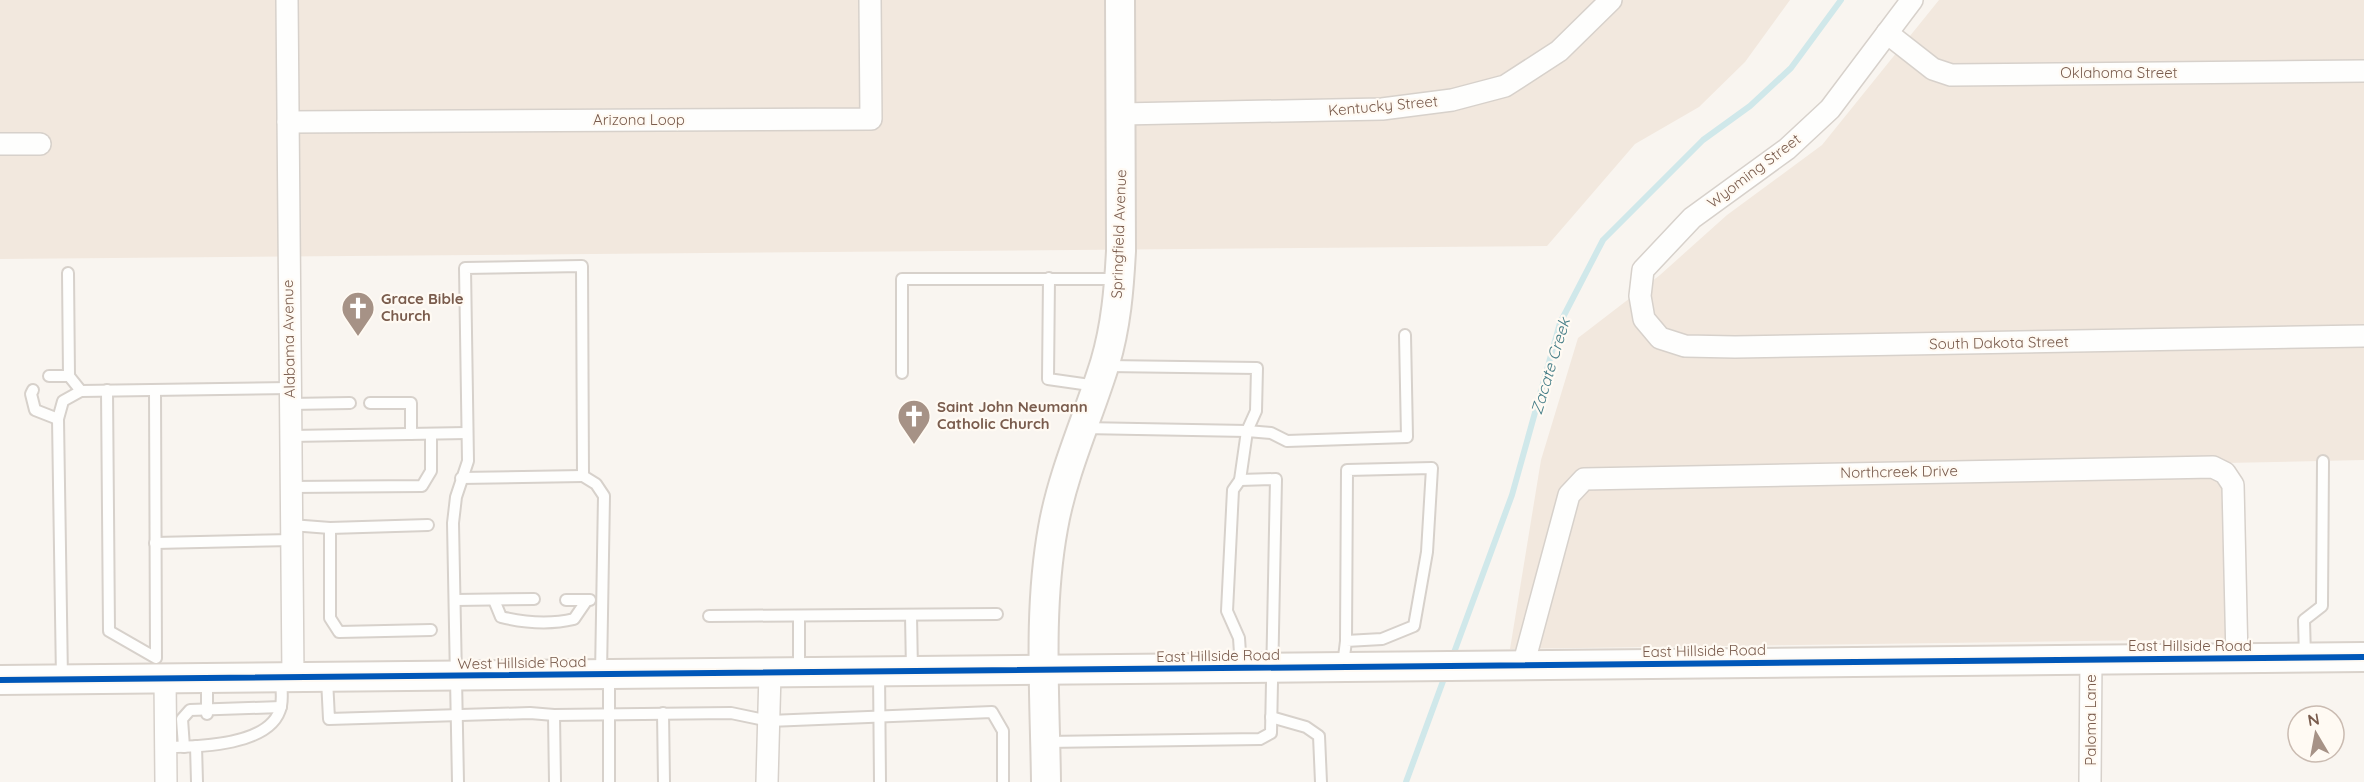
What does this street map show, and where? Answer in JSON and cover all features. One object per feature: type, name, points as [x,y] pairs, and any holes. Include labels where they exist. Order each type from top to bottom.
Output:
[{"type":"street","name":"Alabama Avenue","points":[[287,0],[291,436],[287,677]]},
{"type":"street","name":"Arizona Loop","points":[[288,122],[871,119],[870,0]]},
{"type":"street","name":"Springfield Avenue","points":[[1046,782],[1047,562],[1060,496],[1115,325],[1120,279],[1120,0]]},
{"type":"street","name":"Kentucky Street","points":[[1121,114],[1382,109],[1452,100],[1504,86],[1559,51],[1611,0]]},
{"type":"street","name":"Wyoming Street","points":[[1644,319],[1640,296],[1643,270],[1692,218],[1787,149],[1830,109],[1912,0]]},
{"type":"street","name":"Oklahoma Street","points":[[1887,33],[1933,69],[1951,75],[2364,71]]},
{"type":"street","points":[[0,144],[40,144]]},
{"type":"street","name":"South Dakota Street","points":[[1644,319],[1660,338],[1686,346],[1725,347],[2364,336]]},
{"type":"street","name":"Northcreek Drive","points":[[1523,666],[1569,495],[1584,479],[2213,467],[2225,473],[2233,485],[2237,658]]},
{"type":"street","name":"East Hillside Road","points":[[1045,670],[1272,668],[1345,654],[1403,666],[2091,657],[2364,657]]},
{"type":"street","name":"Paloma Lane","points":[[2090,782],[2091,657]]},
{"type":"street","points":[[160,668],[175,747],[166,782]]},
{"type":"street","name":"West Hillside Road","points":[[0,680],[62,679],[160,668],[207,678],[1045,670]]},
{"type":"street","points":[[767,782],[770,673]]},
{"type":"lane","points":[[458,782],[458,714],[454,676],[453,523],[461,478],[468,461],[465,268],[582,266],[583,476]]},
{"type":"lane","points":[[68,273],[69,376],[81,391]]},
{"type":"lane","points":[[1049,278],[1048,379],[1257,368],[1256,411],[1247,431],[1240,480],[1233,490],[1227,611],[1239,638],[1241,668]]},
{"type":"lane","points":[[902,372],[902,279],[1120,279]]},
{"type":"lane","points":[[1083,428],[1247,431],[1271,433],[1287,441],[1407,437],[1405,335]]},
{"type":"lane","points":[[49,376],[69,376]]},
{"type":"lane","points":[[33,390],[30,394],[35,410],[58,419]]},
{"type":"lane","points":[[107,390],[110,632],[160,668]]},
{"type":"lane","points":[[154,390],[155,543],[160,668]]},
{"type":"lane","points":[[62,679],[58,419],[63,401],[81,391],[154,390],[290,396],[350,403]]},
{"type":"lane","points":[[370,403],[411,403],[411,434]]},
{"type":"lane","points":[[291,487],[422,486],[431,471],[431,434]]},
{"type":"lane","points":[[291,436],[467,434]]},
{"type":"lane","points":[[2305,657],[2304,620],[2322,606],[2323,461]]},
{"type":"lane","points":[[1432,468],[1427,552],[1414,626],[1345,654],[1347,470],[1432,468]]},
{"type":"lane","points":[[461,478],[583,476],[596,484],[604,496],[602,600],[609,782]]},
{"type":"lane","points":[[1046,742],[1260,739],[1271,733],[1276,479],[1240,480]]},
{"type":"lane","points":[[155,543],[330,528],[428,525]]},
{"type":"lane","points":[[330,528],[330,618],[339,632],[431,630]]},
{"type":"lane","points":[[455,600],[534,599]]},
{"type":"lane","points":[[494,600],[501,617],[523,622],[558,623],[574,619],[587,600]]},
{"type":"lane","points":[[566,600],[602,600]]},
{"type":"lane","points":[[709,616],[997,614]]},
{"type":"lane","points":[[911,615],[912,672]]},
{"type":"lane","points":[[799,616],[799,672]]},
{"type":"lane","points":[[879,672],[880,782]]},
{"type":"lane","points":[[281,707],[207,713],[190,710],[182,719],[175,747],[204,742],[242,740],[269,727],[281,707],[287,677]]},
{"type":"lane","points":[[327,677],[329,719],[458,714],[730,713],[769,721],[992,712],[1003,731],[1003,782]]},
{"type":"lane","points":[[207,678],[207,713]]},
{"type":"lane","points":[[663,713],[664,782]]},
{"type":"lane","points":[[554,715],[555,782]]},
{"type":"lane","points":[[1271,717],[1306,727],[1319,736],[1321,782]]},
{"type":"lane","points":[[197,782],[204,742]]},
{"type":"shaded area","points":[[0,0],[1790,0],[1745,62],[1699,107],[1635,144],[1547,246],[0,259]]},
{"type":"shaded area","points":[[1939,0],[2364,0],[2364,460],[2225,463],[2227,639],[1510,649],[1541,460],[1578,338],[1660,275],[1727,215],[1822,145]]},
{"type":"waterway","name":"Zacate Creek","points":[[1452,658],[1512,495],[1560,323],[1603,240],[1703,140],[1750,106],[1791,68],[1841,0]]},
{"type":"waterway","name":"Zacate Creek","points":[[1406,782],[1446,673]]},
{"type":"cycle path","points":[[0,680],[2364,657]]},
{"type":"place","name":"Grace Bible Church","points":[[358,337]]},
{"type":"place","name":"Saint John Neumann Catholic Church","points":[[914,445]]}]
